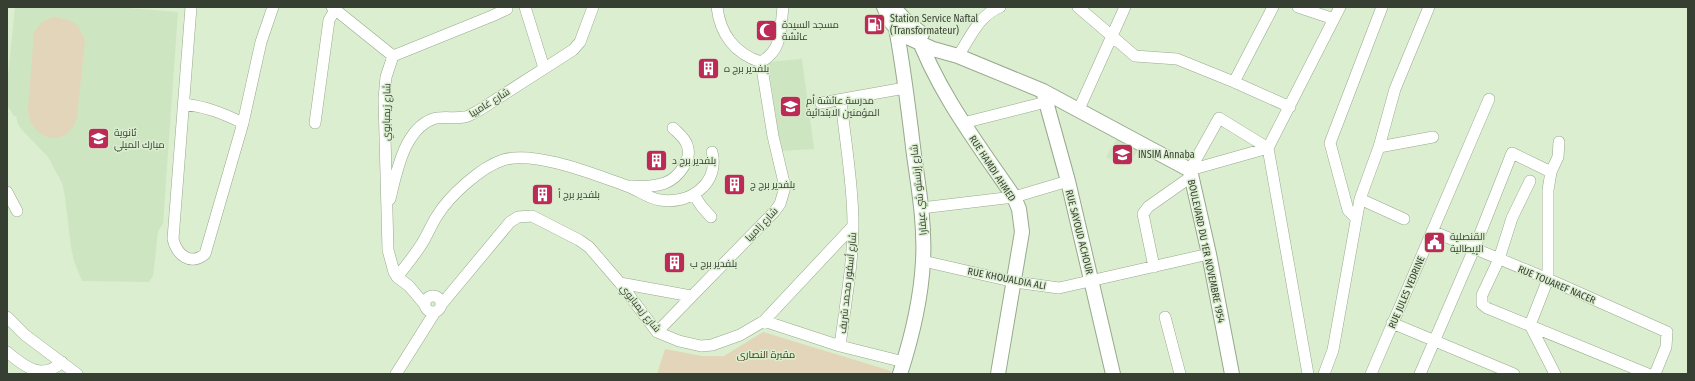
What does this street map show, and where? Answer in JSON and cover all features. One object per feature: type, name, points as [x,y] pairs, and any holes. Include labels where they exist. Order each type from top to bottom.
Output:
[{"type":"main road","points":[[884,7],[891,22],[907,37],[940,51],[958,56]]},
{"type":"main road","points":[[893,7],[915,29],[958,56]]},
{"type":"main road","name":"شارع إرنستو شي عيفارا","points":[[896,28],[902,60],[923,231],[923,261],[920,292],[914,329],[902,368]]},
{"type":"main road","points":[[915,29],[920,43]]},
{"type":"main road","points":[[902,60],[920,43]]},
{"type":"main road","name":"RUE HAMDI AHMED","points":[[920,43],[940,87],[1014,197],[1019,209],[1022,232],[1015,282],[998,374]]},
{"type":"main road","name":"BOULEVARD DU 1ER NOVEMBRE 1954","points":[[958,56],[1044,96],[1079,109],[1191,173],[1209,254],[1232,374]]},
{"type":"main road","name":"RUE SAYOUD ACHOUR","points":[[1044,96],[1068,181],[1113,374]]},
{"type":"street","points":[[191,7],[173,239],[175,247],[186,258],[193,260],[200,258],[205,254],[243,122],[260,42],[273,7]]},
{"type":"street","points":[[525,7],[544,68]]},
{"type":"street","name":"شارع غامبيا","points":[[387,214],[397,172],[410,139],[419,127],[432,120],[465,117],[478,111],[573,50],[580,42],[593,7]]},
{"type":"street","points":[[717,7],[722,29],[730,41],[739,51],[749,58],[761,62],[770,56],[779,43],[783,7]]},
{"type":"street","points":[[958,56],[983,17],[994,9],[1000,7]]},
{"type":"street","points":[[1078,7],[1135,56],[1177,59],[1290,107]]},
{"type":"street","points":[[1079,109],[1125,7]]},
{"type":"street","points":[[1234,82],[1273,7]]},
{"type":"street","points":[[1298,7],[1334,19]]},
{"type":"street","points":[[1308,374],[1268,148],[1340,7]]},
{"type":"street","points":[[1356,218],[1348,210],[1330,143],[1382,7]]},
{"type":"street","points":[[1324,374],[1333,350],[1360,199],[1379,147],[1395,89],[1429,7]]},
{"type":"street","points":[[315,123],[329,20],[334,8],[393,56],[508,8]]},
{"type":"street","name":"شارع زيمبابوي","points":[[393,56],[386,77],[384,99],[388,250],[390,264],[397,277]]},
{"type":"street","name":"شارع زامبيا","points":[[658,332],[691,296],[774,212],[783,196],[785,187],[773,136],[761,62]]},
{"type":"street","points":[[821,103],[905,88]]},
{"type":"street","points":[[963,123],[1044,96]]},
{"type":"street","name":"RUE JULES VEDRINE","points":[[1371,374],[1489,99]]},
{"type":"street","name":"شارع أسفور محمد شريف","points":[[840,346],[852,254],[853,226],[853,204],[841,100]]},
{"type":"street","points":[[184,104],[203,106],[243,122]]},
{"type":"street","points":[[1191,173],[1219,118],[1268,148]]},
{"type":"street","points":[[628,186],[654,186],[667,182],[683,168],[688,157],[688,146],[673,128]]},
{"type":"street","points":[[1379,147],[1433,137]]},
{"type":"street","points":[[1555,374],[1530,325],[1548,279],[1548,190],[1551,172],[1558,157],[1559,142]]},
{"type":"street","points":[[1154,268],[1143,214],[1148,207],[1191,173],[1268,148]]},
{"type":"street","points":[[396,374],[420,335],[433,304],[397,277],[421,245],[437,216],[447,202],[459,189],[473,178],[502,160],[510,158],[532,158],[557,163],[628,186],[649,198],[681,200],[694,195],[703,189],[713,168],[714,159],[712,152]]},
{"type":"street","points":[[1420,374],[1474,248],[1512,153],[1551,172]]},
{"type":"street","points":[[921,208],[1014,197],[1068,181]]},
{"type":"street","points":[[1530,181],[1512,218],[1499,259],[1482,295],[1482,304],[1487,308],[1648,374]]},
{"type":"street","points":[[7,192],[17,211]]},
{"type":"street","points":[[694,195],[711,217]]},
{"type":"street","points":[[1360,199],[1404,218]]},
{"type":"street","name":"شارع زيمبابوي","points":[[433,304],[458,284],[510,222],[525,215],[532,216],[579,240],[589,247],[620,283],[658,332],[679,341],[701,346],[712,345],[740,335],[764,321],[853,226]]},
{"type":"street","name":"RUE TOUAREF NACER","points":[[1432,231],[1548,279],[1667,332],[1666,347],[1655,374]]},
{"type":"street","name":"RUE KHOUALDIA ALI","points":[[923,261],[1015,282],[1059,288],[1154,268],[1209,254]]},
{"type":"street","points":[[620,283],[691,296]]},
{"type":"street","points":[[7,317],[25,335],[77,374]]},
{"type":"street","points":[[1165,317],[1180,374]]},
{"type":"street","points":[[764,321],[902,368]]},
{"type":"street","points":[[1392,323],[1434,339],[1499,371],[1514,374]]},
{"type":"street","points":[[7,352],[28,369],[42,373],[55,370],[62,362]]},
{"type":"street","points":[[62,362],[63,374]]},
{"type":"shaded area","name":"ثانوية مبارك الميلي","points":[[15,7],[116,7],[178,12],[163,224],[158,231],[153,276],[149,282],[82,281],[74,261],[71,247],[62,183],[48,157],[22,130],[18,124],[16,116],[14,116],[7,105],[7,86]]},
{"type":"shaded area","name":"مدرسة عائشة أم المؤمنين الابتدائية","points":[[802,59],[814,149],[781,151],[768,62]]},
{"type":"shaded area","name":"INSIM Annaba","points":[[1117,139],[1138,150],[1131,161],[1124,166],[1106,157]]},
{"type":"green space","points":[[54,17],[71,21],[78,26],[85,40],[77,117],[73,127],[68,133],[61,137],[54,138],[48,137],[36,130],[29,117],[28,110],[34,34],[41,23]]},
{"type":"green space","name":"مقبرة النصارى","points":[[763,332],[888,370],[895,374],[657,374],[665,349],[702,356],[724,356]]},
{"type":"place","name":"Station Service Naftal (Transformateur)","points":[[875,24]]},
{"type":"place","name":"مسجد السيدة عائشة","points":[[767,30]]},
{"type":"place","name":"بلفدير برج ه","points":[[709,68]]},
{"type":"place","name":"مدرسة عائشة أم المؤمنين الابتدائية","points":[[791,106]]},
{"type":"place","name":"ثانوية مبارك الميلي","points":[[99,138]]},
{"type":"place","name":"INSIM Annaba","points":[[1122,154]]},
{"type":"place","name":"بلفدير برج د","points":[[656,160]]},
{"type":"place","name":"بلفدير برج ج","points":[[735,184]]},
{"type":"place","name":"بلفدير برج أ","points":[[543,194]]},
{"type":"place","name":"القنصلية الإيطالية","points":[[1434,242]]},
{"type":"place","name":"بلفدير برج ب","points":[[675,263]]}]
